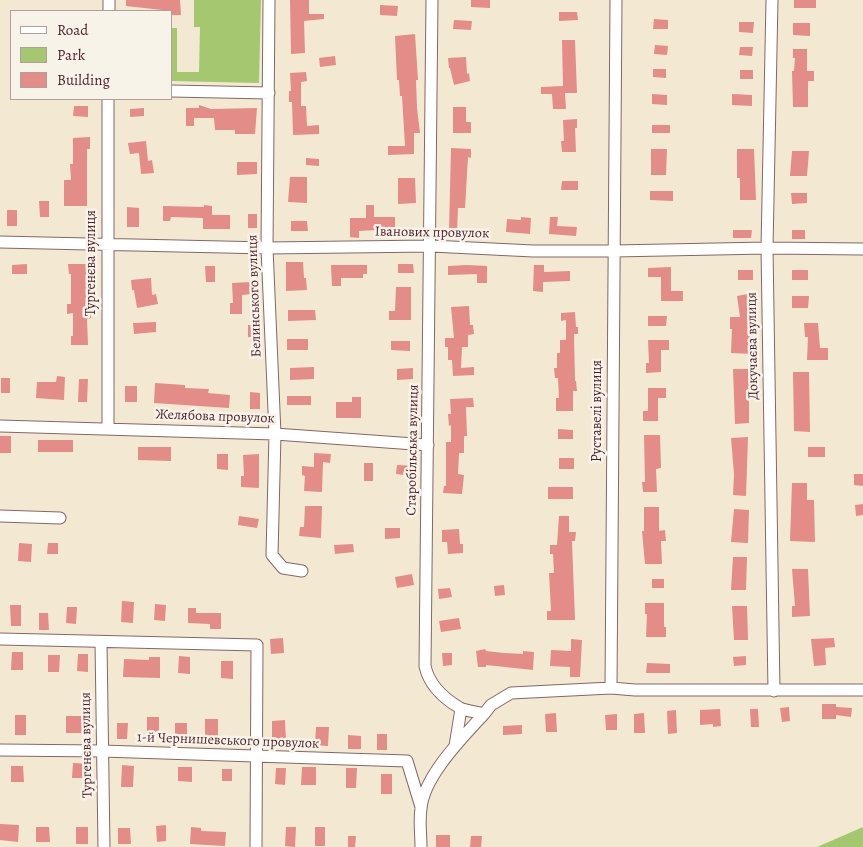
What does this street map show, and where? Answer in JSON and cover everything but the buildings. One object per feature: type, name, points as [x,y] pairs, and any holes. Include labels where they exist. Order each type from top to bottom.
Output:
[{"type":"street","name":"Белинського вулиця","points":[[269,0],[268,248],[275,434],[272,555],[283,568],[302,571]]},
{"type":"street","name":"Старобільська вулиця","points":[[432,0],[431,246],[425,666],[427,675],[435,689],[461,708],[484,714]]},
{"type":"street","name":"Руставелі вулиця","points":[[611,688],[616,0]]},
{"type":"street","name":"Докучаєва вулиця","points":[[772,0],[767,248],[774,691]]},
{"type":"street","points":[[172,91],[269,93]]},
{"type":"street","name":"Тургенєва вулиця","points":[[108,100],[108,428]]},
{"type":"street","name":"Іванових провулок","points":[[0,242],[268,248],[431,246],[533,251],[767,248],[863,250]]},
{"type":"street","name":"Желябова провулок","points":[[0,426],[275,434],[428,445]]},
{"type":"street","points":[[0,516],[60,518]]},
{"type":"street","points":[[0,640],[257,645],[256,847]]},
{"type":"street","name":"Тургенєва вулиця","points":[[101,642],[104,847]]},
{"type":"street","points":[[421,847],[420,807],[429,782],[455,746],[491,705],[511,693],[611,688],[635,690],[863,690]]},
{"type":"street","points":[[455,746],[461,708]]},
{"type":"street","name":"1-й Чернишевського провулок","points":[[0,750],[102,751],[407,761],[420,807]]},
{"type":"green space","points":[[194,0],[261,0],[259,83],[172,81],[172,28],[177,28],[177,72],[199,72],[200,27],[194,27]]},
{"type":"green space","points":[[863,827],[863,847],[817,847]]}]
